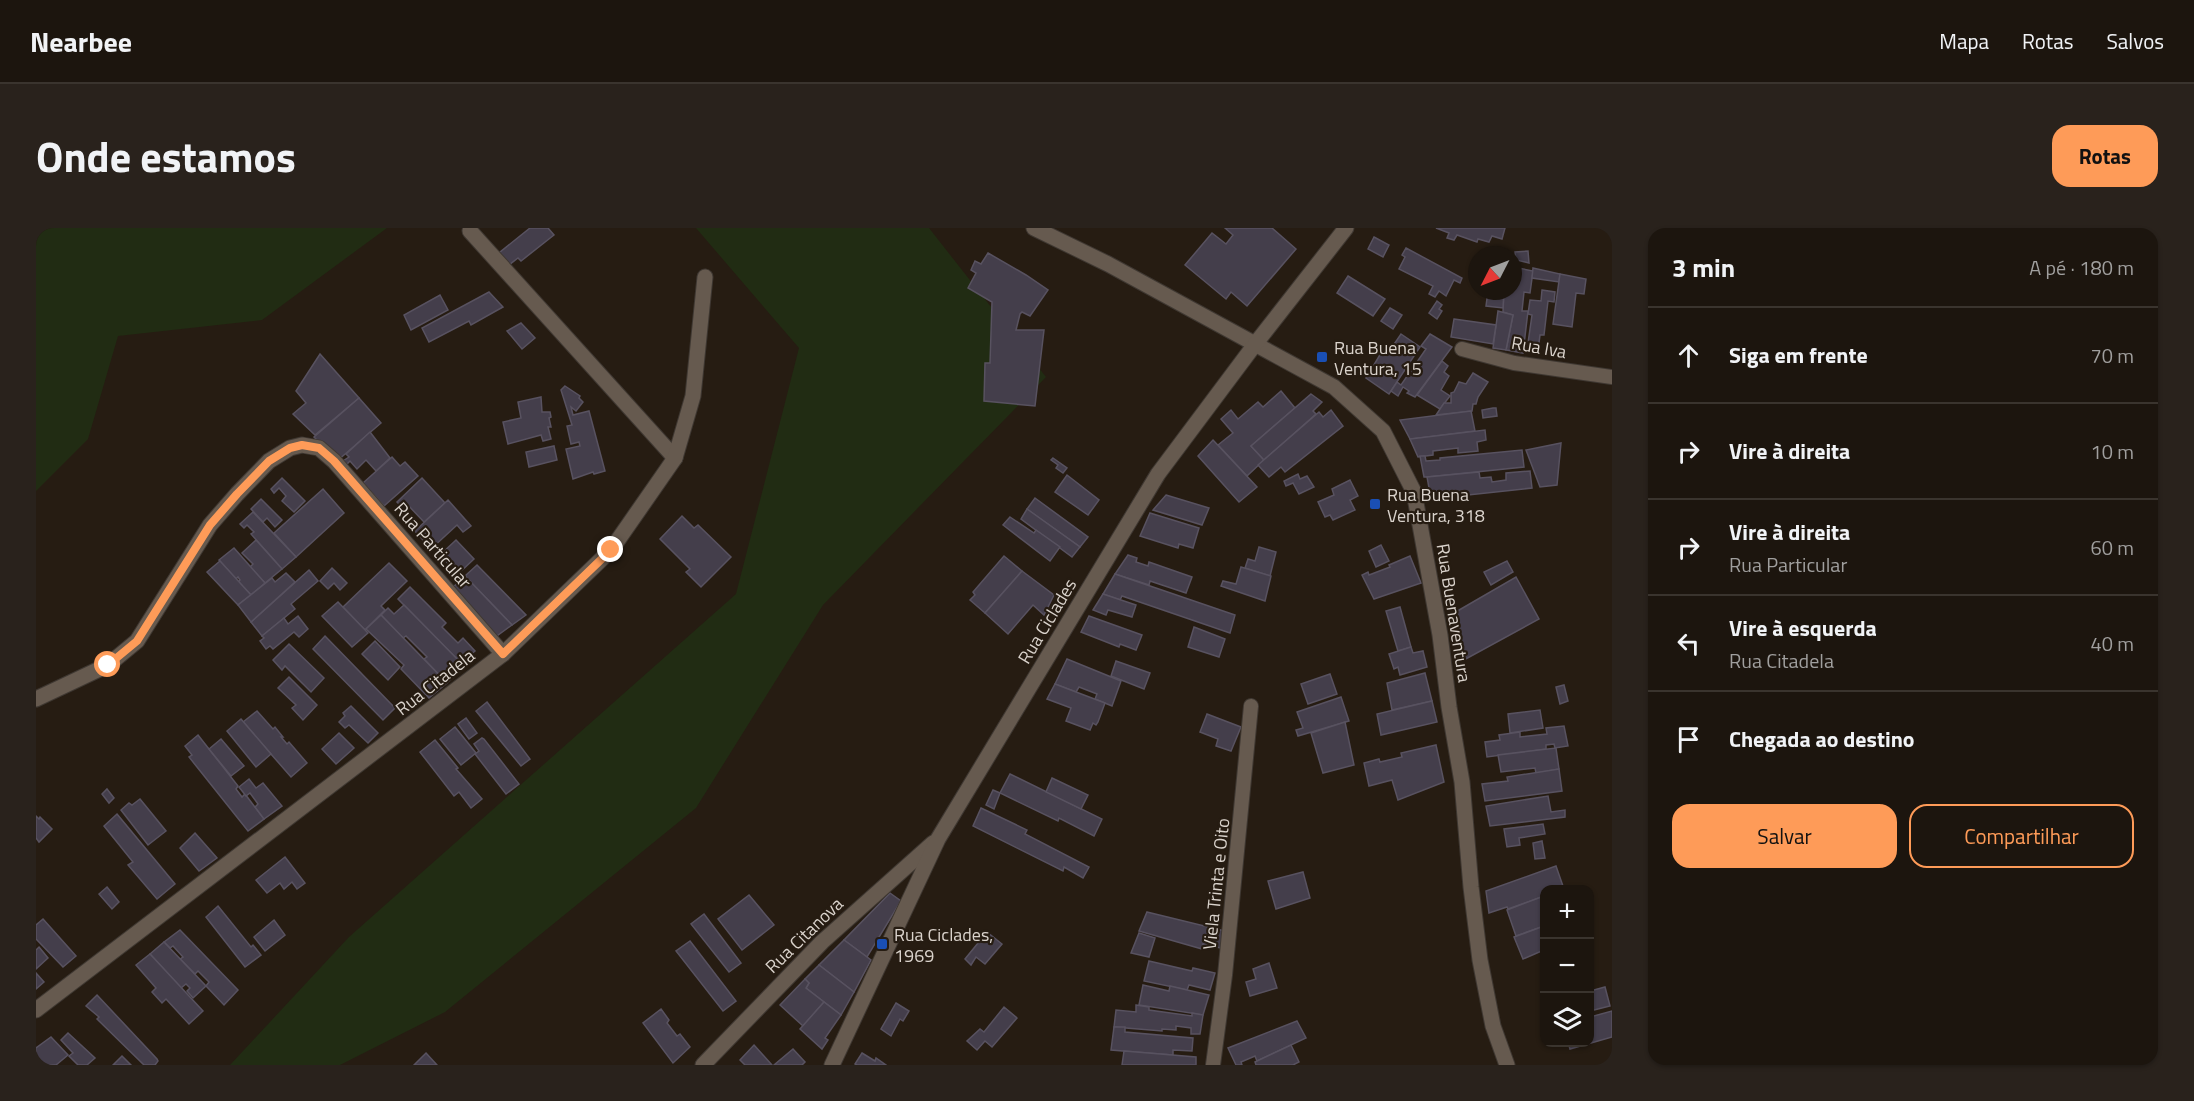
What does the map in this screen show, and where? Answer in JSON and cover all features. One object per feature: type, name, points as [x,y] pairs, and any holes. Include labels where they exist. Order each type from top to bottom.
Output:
[{"type":"street","name":"Rua Buenaventura","points":[[1034,228],[1108,264],[1334,387],[1383,431],[1414,492],[1440,635],[1462,782],[1480,960],[1493,1026],[1507,1065]]},
{"type":"street","name":"Rua Ciclades","points":[[832,1065],[938,839],[1158,474],[1346,228]]},
{"type":"street","points":[[470,231],[675,458]]},
{"type":"street","name":"Rua Citadela","points":[[36,1010],[503,654],[611,550],[675,458],[693,396],[705,277]]},
{"type":"street","name":"Rua Particular","points":[[36,699],[108,665],[137,641],[210,525],[269,461],[290,448],[302,445],[319,448],[334,461],[503,654]]},
{"type":"street","name":"Rua Citanova","points":[[703,1065],[822,942],[938,839]]},
{"type":"lane","name":"Rua Iva","points":[[1462,349],[1514,363],[1612,377]]},
{"type":"lane","name":"Viela Trinta e Oito","points":[[1213,1065],[1225,975],[1251,706]]},
{"type":"green space","points":[[36,228],[387,228],[262,320],[118,336],[88,439],[36,491]]},
{"type":"green space","points":[[696,228],[929,228],[1046,377],[823,605],[696,808],[445,1012],[340,1065],[230,1065],[349,937],[736,594],[799,348]]},
{"type":"building","points":[[530,228],[548,228],[554,235],[521,261],[518,258],[505,268],[495,256]]},
{"type":"building","points":[[1225,228],[1272,228],[1296,249],[1247,306],[1231,292],[1226,299],[1185,265],[1212,233],[1226,244],[1233,235]]},
{"type":"building","points":[[1436,228],[1505,228],[1502,239],[1492,236],[1489,242],[1478,239],[1477,242],[1457,235],[1454,240],[1447,238],[1449,233]]},
{"type":"building","points":[[1374,237],[1389,245],[1383,257],[1368,249]]},
{"type":"building","points":[[1406,248],[1462,278],[1460,283],[1454,280],[1446,296],[1439,291],[1435,297],[1429,294],[1433,286],[1399,269],[1405,257],[1402,255]]},
{"type":"building","points":[[1522,251],[1528,251],[1529,263],[1522,261]]},
{"type":"building","points":[[988,253],[1048,290],[1030,316],[1022,312],[1020,314],[1016,330],[1044,330],[1035,406],[984,401],[985,363],[990,363],[992,302],[968,288],[976,273],[971,270],[975,261],[981,264]]},
{"type":"building","points":[[1533,268],[1560,274],[1559,282],[1532,278]]},
{"type":"building","points":[[1522,269],[1533,271],[1530,293],[1524,292],[1522,311],[1528,311],[1523,353],[1506,350],[1513,315],[1503,312],[1504,300],[1522,300]]},
{"type":"building","points":[[1560,274],[1586,279],[1584,294],[1576,293],[1572,327],[1553,324]]},
{"type":"building","points":[[1348,276],[1385,299],[1373,316],[1337,293]]},
{"type":"building","points":[[1542,290],[1555,292],[1554,302],[1548,301],[1544,335],[1540,335],[1538,351],[1527,350],[1532,315],[1528,314],[1530,300],[1541,301]]},
{"type":"building","points":[[489,292],[503,307],[471,325],[469,321],[429,342],[422,328]]},
{"type":"building","points":[[440,295],[448,310],[411,330],[404,315]]},
{"type":"building","points":[[1487,300],[1503,300],[1503,308],[1486,306]]},
{"type":"building","points":[[1437,301],[1442,305],[1439,309],[1442,311],[1437,319],[1429,313]]},
{"type":"building","points":[[1390,308],[1402,315],[1393,329],[1381,321]]},
{"type":"building","points":[[1498,311],[1513,315],[1506,350],[1493,348]]},
{"type":"building","points":[[1454,319],[1496,325],[1493,344],[1451,337]]},
{"type":"building","points":[[521,323],[535,338],[522,349],[507,331]]},
{"type":"building","points":[[1401,334],[1420,347],[1389,394],[1366,378],[1381,353],[1386,356]]},
{"type":"building","points":[[1430,334],[1452,347],[1415,397],[1407,393],[1409,391],[1403,387],[1398,396],[1391,391],[1397,382],[1401,385],[1426,349],[1421,346]]},
{"type":"building","points":[[320,354],[359,398],[315,435],[293,414],[306,403],[296,391]]},
{"type":"building","points":[[1442,361],[1448,366],[1444,372],[1449,376],[1441,390],[1450,396],[1440,409],[1417,395]]},
{"type":"building","points":[[1473,373],[1488,382],[1476,404],[1473,404],[1472,411],[1436,415],[1444,403],[1451,403],[1451,393],[1454,392],[1459,382],[1466,384]]},
{"type":"building","points":[[565,386],[580,396],[583,402],[576,411],[571,407],[573,415],[589,411],[605,471],[594,474],[593,472],[573,479],[566,449],[580,446],[579,442],[571,444],[567,426],[572,425],[561,390]]},
{"type":"building","points":[[1281,391],[1295,408],[1251,446],[1264,460],[1247,476],[1218,445],[1233,433],[1221,419],[1231,410],[1238,419],[1258,402],[1263,407]]},
{"type":"building","points":[[1311,394],[1322,402],[1313,411],[1316,414],[1264,460],[1251,446]]},
{"type":"building","points":[[541,397],[542,412],[550,412],[551,427],[548,427],[551,439],[543,441],[541,435],[508,444],[503,422],[521,418],[518,402]]},
{"type":"building","points":[[359,398],[381,423],[337,461],[314,437]]},
{"type":"building","points":[[1496,408],[1497,416],[1483,418],[1482,410]]},
{"type":"building","points":[[1331,410],[1343,426],[1285,472],[1281,467],[1269,477],[1258,465],[1319,412],[1323,417]]},
{"type":"building","points":[[1471,411],[1475,431],[1410,439],[1400,420]]},
{"type":"building","points":[[1485,430],[1486,440],[1477,442],[1478,451],[1458,453],[1458,448],[1433,451],[1433,455],[1418,457],[1410,439]]},
{"type":"building","points":[[370,432],[390,458],[376,471],[366,460],[357,469],[350,461],[346,465],[343,461],[349,457],[346,454]]},
{"type":"building","points":[[1213,440],[1257,487],[1239,502],[1198,456]]},
{"type":"building","points":[[1561,443],[1557,485],[1540,487],[1526,450]]},
{"type":"building","points":[[554,446],[557,460],[529,467],[526,452]]},
{"type":"building","points":[[1522,450],[1524,467],[1427,477],[1424,477],[1420,456],[1425,456],[1426,461]]},
{"type":"building","points":[[392,457],[400,466],[405,462],[418,476],[384,506],[363,483]]},
{"type":"building","points":[[1053,458],[1067,468],[1063,473],[1056,468],[1058,465],[1051,460]]},
{"type":"building","points":[[1530,471],[1532,488],[1431,499],[1427,477],[1479,472],[1480,478],[1491,477],[1492,482],[1506,480],[1506,473]]},
{"type":"building","points":[[1298,474],[1300,479],[1307,476],[1314,487],[1299,494],[1293,483],[1286,486],[1284,481]]},
{"type":"building","points":[[1067,475],[1099,500],[1088,515],[1055,492]]},
{"type":"building","points":[[282,478],[305,501],[294,512],[282,501],[286,496],[279,488],[274,493],[271,489]]},
{"type":"building","points":[[422,478],[445,503],[424,522],[405,502],[401,506],[397,502]]},
{"type":"building","points":[[1350,480],[1358,496],[1350,500],[1355,510],[1333,520],[1330,515],[1325,517],[1318,502],[1334,495],[1332,489]]},
{"type":"building","points":[[323,489],[344,513],[296,557],[274,533]]},
{"type":"building","points":[[1166,495],[1209,508],[1202,525],[1153,510]]},
{"type":"building","points":[[1035,498],[1088,537],[1080,547],[1027,509]]},
{"type":"building","points":[[261,499],[282,520],[275,527],[267,518],[263,522],[251,509]]},
{"type":"building","points":[[448,500],[471,526],[463,532],[457,525],[431,549],[415,531]]},
{"type":"building","points":[[1027,509],[1080,547],[1072,557],[1021,519]]},
{"type":"building","points":[[253,512],[296,557],[282,569],[251,534],[254,532],[247,525],[244,528],[240,524]]},
{"type":"building","points":[[1150,513],[1199,528],[1193,548],[1179,544],[1178,548],[1140,536]]},
{"type":"building","points":[[682,516],[694,528],[698,525],[731,557],[701,587],[686,572],[690,569],[660,539]]},
{"type":"building","points":[[1010,517],[1034,533],[1036,530],[1060,547],[1050,561],[1003,525]]},
{"type":"building","points":[[256,540],[282,569],[265,583],[250,567],[253,564],[242,553]]},
{"type":"building","points":[[456,540],[474,559],[458,574],[440,555]]},
{"type":"building","points":[[1381,545],[1389,561],[1376,567],[1369,551]]},
{"type":"building","points":[[1259,547],[1276,552],[1270,576],[1245,568],[1248,559],[1255,561]]},
{"type":"building","points":[[234,548],[265,583],[251,595],[238,582],[240,580],[238,577],[236,579],[219,560]]},
{"type":"building","points":[[1128,555],[1137,558],[1136,562],[1148,566],[1149,562],[1192,577],[1186,593],[1150,581],[1149,585],[1115,574]]},
{"type":"building","points":[[1004,556],[1022,571],[985,613],[970,600],[975,595],[973,592]]},
{"type":"building","points":[[1410,556],[1421,583],[1374,599],[1362,575],[1368,572],[1369,575],[1390,567],[1389,565]]},
{"type":"building","points":[[220,561],[251,595],[238,605],[207,572]]},
{"type":"building","points":[[1507,561],[1513,572],[1491,585],[1484,572]]},
{"type":"building","points":[[389,563],[407,581],[381,606],[385,610],[365,630],[343,607]]},
{"type":"building","points":[[477,565],[526,615],[512,625],[465,576]]},
{"type":"building","points":[[1241,567],[1271,576],[1265,601],[1221,586],[1223,581],[1236,584]]},
{"type":"building","points":[[332,568],[347,583],[340,590],[334,583],[328,589],[320,581]]},
{"type":"building","points":[[309,570],[318,581],[291,604],[295,609],[262,636],[251,622]]},
{"type":"building","points":[[1022,571],[1054,595],[1044,615],[1033,605],[1008,634],[985,613]]},
{"type":"building","points":[[286,573],[295,582],[251,622],[238,605],[272,578],[275,582]]},
{"type":"building","points":[[1115,574],[1235,615],[1230,633],[1122,596],[1120,600],[1103,594]]},
{"type":"building","points":[[465,576],[512,625],[494,638],[450,590]]},
{"type":"building","points":[[1516,577],[1539,619],[1462,661],[1454,613]]},
{"type":"building","points":[[410,587],[446,623],[442,627],[458,643],[463,638],[475,651],[461,663],[398,599]]},
{"type":"building","points":[[1103,594],[1136,605],[1132,617],[1108,610],[1106,615],[1093,610]]},
{"type":"building","points":[[338,602],[368,633],[352,647],[322,616]]},
{"type":"building","points":[[404,605],[465,667],[447,683],[424,659],[427,657],[406,636],[403,638],[381,615],[388,608],[394,614]]},
{"type":"building","points":[[1400,607],[1411,647],[1398,651],[1386,611]]},
{"type":"building","points":[[381,615],[447,683],[429,698],[401,669],[404,665],[366,629]]},
{"type":"building","points":[[298,616],[308,629],[299,637],[294,632],[273,649],[270,646],[266,649],[260,641],[264,638],[262,636],[284,618],[288,624]]},
{"type":"building","points":[[1089,616],[1142,635],[1136,650],[1120,644],[1119,647],[1081,632]]},
{"type":"building","points":[[1194,627],[1225,639],[1219,657],[1188,647]]},
{"type":"building","points":[[325,636],[395,708],[383,720],[313,649]]},
{"type":"building","points":[[375,641],[400,667],[388,680],[362,654]]},
{"type":"building","points":[[289,644],[324,678],[311,692],[285,666],[282,670],[273,660]]},
{"type":"building","points":[[1411,647],[1413,653],[1423,651],[1427,667],[1400,675],[1398,667],[1394,669],[1389,654]]},
{"type":"building","points":[[1067,659],[1121,681],[1112,706],[1095,699],[1097,694],[1079,687],[1076,692],[1055,684]]},
{"type":"building","points":[[1116,661],[1150,673],[1144,689],[1111,676]]},
{"type":"building","points":[[1425,673],[1432,701],[1392,710],[1387,683]]},
{"type":"building","points":[[1330,674],[1337,694],[1308,704],[1301,684]]},
{"type":"building","points":[[289,677],[317,705],[303,720],[292,708],[296,705],[278,688]]},
{"type":"building","points":[[1055,684],[1105,703],[1096,725],[1093,723],[1090,730],[1066,721],[1071,708],[1047,699]]},
{"type":"building","points":[[1564,685],[1568,701],[1560,704],[1556,687]]},
{"type":"building","points":[[1341,697],[1349,721],[1298,736],[1296,730],[1303,728],[1297,712]]},
{"type":"building","points":[[1432,701],[1437,722],[1381,735],[1377,714]]},
{"type":"building","points":[[487,702],[530,759],[521,766],[476,711]]},
{"type":"building","points":[[351,706],[378,733],[368,743],[349,725],[345,728],[339,722],[345,716],[343,713]]},
{"type":"building","points":[[1540,710],[1543,728],[1510,733],[1508,714]]},
{"type":"building","points":[[257,711],[273,729],[275,727],[287,744],[289,742],[307,763],[291,777],[243,722]]},
{"type":"building","points":[[1207,714],[1241,727],[1231,751],[1216,746],[1218,739],[1200,732]]},
{"type":"building","points":[[466,718],[477,733],[469,739],[458,724]]},
{"type":"building","points":[[241,719],[271,754],[256,767],[227,731]]},
{"type":"building","points":[[1345,722],[1354,765],[1323,773],[1311,733]]},
{"type":"building","points":[[1564,726],[1568,746],[1555,748],[1554,744],[1546,745],[1546,749],[1487,757],[1485,742],[1500,740],[1499,735],[1520,732],[1520,737],[1547,734],[1546,728]]},
{"type":"building","points":[[455,727],[476,753],[461,765],[440,739]]},
{"type":"building","points":[[339,733],[354,748],[336,764],[322,749]]},
{"type":"building","points":[[198,735],[238,786],[236,789],[242,797],[245,794],[264,819],[248,831],[189,757],[192,755],[185,746]]},
{"type":"building","points":[[482,738],[519,784],[506,794],[475,754],[479,751],[474,744]]},
{"type":"building","points":[[221,739],[244,766],[231,776],[209,749]]},
{"type":"building","points":[[435,740],[482,799],[471,808],[459,792],[454,796],[420,752]]},
{"type":"building","points":[[1436,745],[1444,782],[1398,800],[1392,780],[1369,786],[1364,763],[1402,757],[1401,753]]},
{"type":"building","points":[[1556,748],[1559,769],[1536,773],[1535,768],[1501,772],[1498,755]]},
{"type":"building","points":[[1559,769],[1562,791],[1485,801],[1482,784],[1508,781],[1507,777]]},
{"type":"building","points":[[1010,774],[1102,819],[1094,836],[1059,818],[1058,821],[1000,793]]},
{"type":"building","points":[[1052,778],[1088,795],[1081,809],[1046,792]]},
{"type":"building","points":[[249,779],[256,788],[263,783],[282,806],[264,819],[255,807],[258,804],[250,793],[246,796],[239,787]]},
{"type":"building","points":[[107,789],[114,798],[109,803],[102,794]]},
{"type":"building","points":[[993,790],[1000,793],[994,809],[986,805]]},
{"type":"building","points":[[1548,796],[1551,812],[1565,810],[1565,817],[1490,826],[1486,806]]},
{"type":"building","points":[[140,799],[166,831],[148,845],[121,810],[129,803],[132,805]]},
{"type":"building","points":[[981,808],[1027,830],[1025,834],[1089,867],[1083,878],[1064,867],[1063,871],[973,826]]},
{"type":"building","points":[[117,814],[175,884],[157,899],[128,865],[133,862],[104,826]]},
{"type":"building","points":[[36,816],[52,829],[39,842],[36,838]]},
{"type":"building","points":[[1543,824],[1545,834],[1519,838],[1520,845],[1507,847],[1504,829]]},
{"type":"building","points":[[195,833],[217,858],[199,871],[180,848]]},
{"type":"building","points":[[1542,841],[1545,858],[1535,859],[1533,843]]},
{"type":"building","points":[[285,857],[305,883],[297,889],[292,882],[284,889],[280,883],[267,893],[256,880]]},
{"type":"building","points":[[1556,866],[1563,885],[1540,885],[1540,897],[1489,913],[1486,891]]},
{"type":"building","points":[[1303,872],[1310,898],[1276,909],[1268,881]]},
{"type":"building","points":[[107,887],[119,902],[112,909],[99,894]]},
{"type":"building","points":[[890,893],[901,901],[867,957],[844,940]]},
{"type":"building","points":[[749,895],[774,925],[742,950],[718,919]]},
{"type":"building","points":[[1540,898],[1540,927],[1516,936],[1507,910]]},
{"type":"building","points":[[218,906],[251,947],[253,945],[261,955],[245,967],[206,917]]},
{"type":"building","points":[[1147,912],[1225,931],[1221,948],[1203,944],[1202,949],[1139,931]]},
{"type":"building","points":[[704,914],[741,963],[729,972],[691,924]]},
{"type":"building","points":[[43,919],[76,956],[63,967],[36,939],[36,925]]},
{"type":"building","points":[[274,920],[285,935],[265,951],[254,937]]},
{"type":"building","points":[[1540,927],[1540,952],[1523,959],[1514,937]]},
{"type":"building","points":[[180,930],[238,990],[224,1005],[206,986],[209,982],[198,971],[195,974],[180,959],[183,957],[173,946],[170,948],[164,942]]},
{"type":"building","points":[[987,932],[1002,944],[985,964],[976,957],[971,965],[965,959]]},
{"type":"building","points":[[1139,933],[1155,938],[1149,957],[1131,953]]},
{"type":"building","points":[[844,940],[871,960],[854,992],[819,965]]},
{"type":"building","points":[[690,941],[736,1001],[723,1011],[676,951]]},
{"type":"building","points":[[164,942],[206,986],[193,998],[187,991],[190,988],[186,984],[181,988],[150,954]]},
{"type":"building","points":[[39,947],[48,958],[36,969],[36,950]]},
{"type":"building","points":[[150,954],[203,1011],[189,1024],[166,999],[162,1003],[152,992],[156,988],[136,965]]},
{"type":"building","points":[[1149,961],[1192,971],[1193,968],[1215,973],[1210,990],[1189,985],[1187,990],[1144,981]]},
{"type":"building","points":[[1269,963],[1277,988],[1250,996],[1246,982],[1256,979],[1253,969]]},
{"type":"building","points":[[819,965],[854,992],[841,1015],[806,988],[809,983],[805,979]]},
{"type":"building","points":[[36,973],[44,982],[36,989]]},
{"type":"building","points":[[805,979],[809,983],[806,988],[824,1002],[803,1026],[780,1005]]},
{"type":"building","points":[[1143,985],[1169,991],[1170,986],[1209,995],[1203,1015],[1139,1005]]},
{"type":"building","points":[[1605,987],[1610,1006],[1594,1010],[1594,990]]},
{"type":"building","points":[[97,995],[157,1059],[155,1065],[144,1065],[86,1006]]},
{"type":"building","points":[[824,1002],[841,1015],[825,1038],[828,1040],[822,1049],[800,1029]]},
{"type":"building","points":[[896,1003],[909,1011],[903,1021],[900,1019],[891,1036],[881,1029]]},
{"type":"building","points":[[1136,1005],[1149,1007],[1149,1010],[1192,1016],[1192,1013],[1203,1015],[1200,1034],[1191,1034],[1191,1028],[1176,1026],[1176,1030],[1162,1029],[1162,1031],[1114,1027],[1116,1010],[1136,1012]]},
{"type":"building","points":[[1004,1007],[1017,1018],[992,1047],[985,1041],[977,1050],[967,1041],[980,1029],[984,1032]]},
{"type":"building","points":[[661,1009],[669,1020],[667,1023],[690,1047],[673,1063],[643,1023]]},
{"type":"building","points":[[1612,1011],[1612,1037],[1594,1042],[1594,1016]]},
{"type":"building","points":[[1297,1021],[1306,1038],[1257,1061],[1255,1056],[1241,1062],[1242,1065],[1236,1065],[1228,1048]]},
{"type":"building","points":[[1114,1027],[1125,1027],[1125,1032],[1193,1038],[1192,1051],[1173,1050],[1173,1055],[1111,1050]]},
{"type":"building","points":[[68,1033],[95,1058],[87,1065],[78,1065],[69,1056],[73,1053],[61,1040]]},
{"type":"building","points":[[51,1037],[68,1055],[56,1065],[36,1065],[36,1048]]},
{"type":"building","points":[[754,1045],[772,1065],[745,1065],[740,1060]]},
{"type":"building","points":[[1291,1045],[1299,1062],[1293,1065],[1256,1065],[1255,1062]]},
{"type":"building","points":[[793,1049],[805,1062],[802,1065],[774,1065]]},
{"type":"building","points":[[1124,1051],[1196,1057],[1196,1065],[1122,1065]]},
{"type":"building","points":[[426,1053],[437,1065],[414,1065]]},
{"type":"building","points":[[862,1053],[875,1061],[876,1058],[886,1065],[855,1064]]},
{"type":"building","points":[[122,1056],[131,1065],[113,1065]]},
{"type":"place","name":"Rua Buena Ventura, 15","points":[[1322,357]]},
{"type":"place","name":"Rua Buena Ventura, 318","points":[[1375,504]]},
{"type":"place","name":"Rua Ciclades, 1969","points":[[882,944]]},
{"type":"route","points":[[108,665],[137,641],[210,525],[237,494],[269,461],[290,448],[302,445],[319,448],[334,461],[503,654],[611,550]]}]
